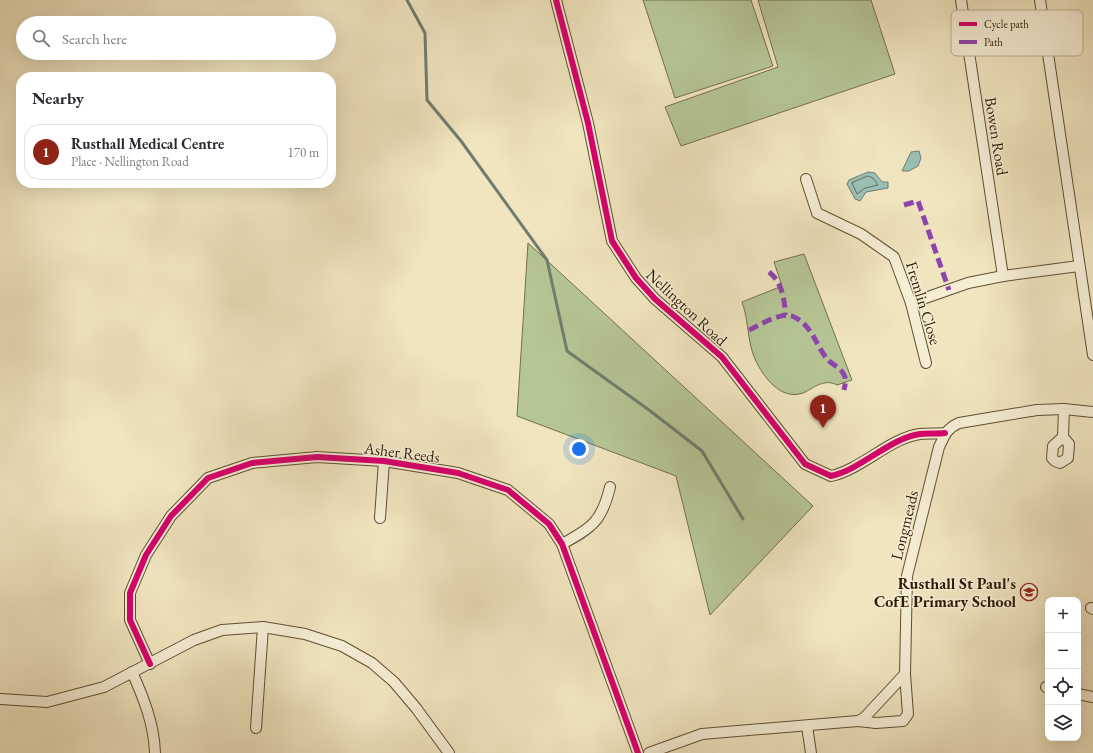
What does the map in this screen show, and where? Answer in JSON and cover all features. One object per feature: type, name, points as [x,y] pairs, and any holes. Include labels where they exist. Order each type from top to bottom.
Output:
[{"type":"street","name":"Nellington Road","points":[[556,0],[588,123],[612,242],[636,278],[655,299],[722,357],[805,464],[831,476],[844,473],[903,440],[920,434],[945,433],[950,427],[960,423],[1037,410],[1064,409],[1093,412]]},
{"type":"street","name":"Bowen Road","points":[[961,0],[963,10]]},
{"type":"street","points":[[1040,0],[1041,10]]},
{"type":"street","name":"Bowen Road","points":[[970,56],[1003,276]]},
{"type":"street","points":[[1048,56],[1078,266],[1093,355]]},
{"type":"street","name":"Fremlin Close","points":[[806,179],[817,213],[861,234],[894,257],[911,303],[926,363]]},
{"type":"street","points":[[911,303],[968,283],[1003,276],[1078,266]]},
{"type":"street","points":[[1063,437],[1064,409]]},
{"type":"street","name":"Longmeads","points":[[650,753],[702,734],[858,721],[903,721],[908,714],[905,674],[907,576],[939,447],[945,433]]},
{"type":"street","name":"Asher Reeds","points":[[150,664],[130,620],[130,593],[146,555],[171,516],[208,478],[252,463],[317,457],[384,461],[458,473],[508,490],[549,524],[562,544],[638,753]]},
{"type":"street","points":[[380,518],[384,461]]},
{"type":"street","points":[[562,544],[597,521],[606,506],[610,487]]},
{"type":"street","points":[[256,728],[262,627]]},
{"type":"street","points":[[0,699],[46,702],[104,687],[194,640],[222,630],[262,627],[305,634],[342,646],[372,663],[394,682],[416,708],[449,753]]},
{"type":"street","points":[[132,672],[150,714],[155,753]]},
{"type":"street","points":[[858,721],[864,718],[905,674]]},
{"type":"street","points":[[1081,695],[1093,697]]},
{"type":"street","points":[[807,726],[811,753]]},
{"type":"green space","points":[[643,0],[751,0],[773,66],[675,98]]},
{"type":"green space","points":[[758,0],[871,0],[895,74],[681,146],[665,107],[778,67]]},
{"type":"green space","points":[[528,243],[813,506],[710,615],[676,476],[517,416]]},
{"type":"green space","points":[[804,254],[852,380],[837,385],[832,383],[823,383],[803,393],[795,395],[780,391],[768,380],[758,366],[752,352],[742,302],[782,286],[774,262]]},
{"type":"water","points":[[919,151],[921,158],[918,166],[909,171],[902,171],[911,152]]},
{"type":"water","points":[[868,172],[875,173],[882,182],[888,182],[888,188],[866,192],[860,201],[855,199],[847,184],[849,180]]},
{"type":"waterway","points":[[407,0],[425,33],[427,100],[461,141],[547,260],[567,351],[649,410],[702,451],[743,519]]},
{"type":"marked path","points":[[904,205],[918,201],[949,290]]},
{"type":"marked path","points":[[769,272],[780,286],[785,315]]},
{"type":"marked path","points":[[749,330],[776,317],[787,315],[799,320],[809,330],[828,360],[843,373],[846,380],[844,390]]},
{"type":"cycle path","points":[[556,0],[588,123],[612,241],[636,278],[655,299],[722,357],[805,464],[831,476],[854,467],[898,441],[920,434],[945,433]]},
{"type":"cycle path","points":[[150,664],[130,620],[130,593],[146,555],[171,516],[208,478],[252,463],[317,457],[384,461],[458,473],[508,490],[549,524],[562,544],[638,753]]},
{"type":"place","name":"Rusthall Medical Centre","points":[[823,428]]},
{"type":"place","name":"Rusthall St Paul's CofE Primary School","points":[[1029,592]]}]
